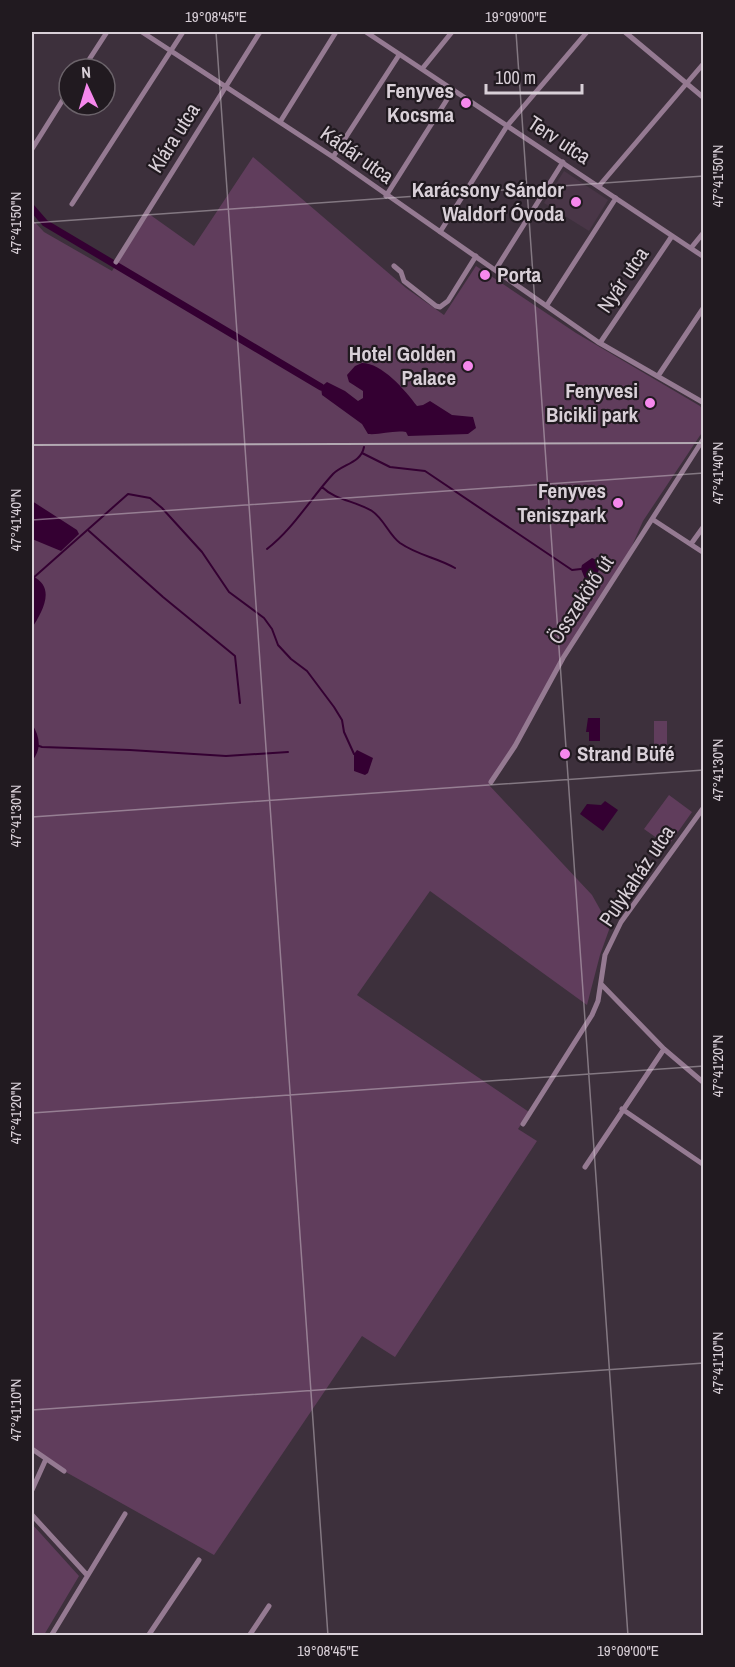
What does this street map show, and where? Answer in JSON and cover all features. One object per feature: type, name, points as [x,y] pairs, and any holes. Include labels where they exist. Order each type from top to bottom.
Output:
[{"type":"street","points":[[90,57],[106,32]]},
{"type":"street","name":"Kádár utca","points":[[142,32],[333,157],[600,343],[704,403]]},
{"type":"street","points":[[72,204],[183,32]]},
{"type":"street","name":"Klára utca","points":[[116,262],[260,32]]},
{"type":"street","points":[[280,122],[336,32]]},
{"type":"street","name":"Terv utca","points":[[366,32],[704,256]]},
{"type":"street","points":[[422,69],[452,32]]},
{"type":"street","points":[[440,232],[507,126],[587,32]]},
{"type":"street","points":[[626,32],[704,98]]},
{"type":"street","points":[[333,157],[399,55]]},
{"type":"street","points":[[599,186],[704,63]]},
{"type":"street","points":[[386,196],[453,90]]},
{"type":"street","points":[[32,149],[57,109]]},
{"type":"street","points":[[496,269],[562,162]]},
{"type":"street","points":[[547,305],[616,198]]},
{"type":"street","points":[[691,248],[704,232]]},
{"type":"street","name":"Nyár utca","points":[[600,343],[672,236]]},
{"type":"street","points":[[394,266],[404,281],[440,307],[448,301],[476,256]]},
{"type":"street","points":[[658,376],[704,307]]},
{"type":"street","name":"Összekötő út","points":[[491,782],[515,746],[563,658],[704,438]]},
{"type":"street","points":[[652,519],[704,553]]},
{"type":"street","points":[[691,544],[704,526]]},
{"type":"street","name":"Pulykaház utca","points":[[523,1124],[592,1015],[598,1001],[605,955],[621,922],[704,807]]},
{"type":"street","points":[[601,984],[664,1049],[704,1083]]},
{"type":"street","points":[[585,1167],[664,1049]]},
{"type":"street","points":[[622,1109],[704,1165]]},
{"type":"street","points":[[32,1449],[64,1471]]},
{"type":"street","points":[[32,1490],[46,1460]]},
{"type":"street","points":[[51,1635],[125,1514]]},
{"type":"street","points":[[32,1515],[87,1575]]},
{"type":"street","points":[[148,1635],[199,1560]]},
{"type":"street","points":[[249,1635],[269,1606]]},
{"type":"shaded area","points":[[253,157],[406,288],[444,315],[476,266],[576,333],[700,406],[703,411],[703,431],[643,521],[623,566],[591,613],[515,746],[489,785],[592,895],[610,927],[587,1005],[430,891],[357,995],[529,1112],[518,1129],[537,1141],[395,1357],[362,1336],[214,1555],[64,1471],[32,1449],[32,219],[44,232],[112,271],[149,214],[194,246]]},
{"type":"shaded area","name":"Karácsony Sándor Waldorf Óvoda","points":[[564,171],[608,200],[589,231],[544,203]]},
{"type":"shaded area","points":[[362,363],[370,364],[385,372],[400,385],[417,406],[430,401],[452,415],[473,417],[476,428],[468,434],[408,436],[406,432],[401,432],[368,434],[362,424],[322,395],[321,387],[327,382],[358,401],[363,398],[363,391],[349,382],[347,375],[355,366]]},
{"type":"shaded area","points":[[32,501],[77,530],[79,534],[61,551],[32,539]]},
{"type":"shaded area","points":[[592,558],[599,564],[599,571],[594,577],[585,579],[581,569],[582,565]]},
{"type":"shaded area","points":[[32,576],[40,581],[46,593],[40,615],[32,628]]},
{"type":"shaded area","points":[[588,718],[600,718],[600,741],[589,741],[589,732],[586,732]]},
{"type":"shaded area","points":[[654,721],[667,721],[667,747],[654,747]]},
{"type":"shaded area","points":[[32,724],[37,734],[39,747],[32,761]]},
{"type":"shaded area","points":[[357,750],[373,758],[368,773],[365,775],[354,771],[354,754]]},
{"type":"shaded area","points":[[669,795],[692,812],[668,846],[644,829]]},
{"type":"shaded area","points":[[605,801],[618,810],[603,831],[580,814],[587,804],[601,805]]},
{"type":"shaded area","points":[[32,1524],[79,1576],[44,1635],[32,1635]]},
{"type":"waterway","points":[[32,208],[45,223],[321,387]]},
{"type":"waterway","points":[[267,549],[294,523],[333,474],[356,460],[364,447]]},
{"type":"waterway","points":[[362,453],[390,467],[425,471],[572,570],[581,569]]},
{"type":"waterway","points":[[322,487],[333,495],[372,511],[400,543],[455,568]]},
{"type":"waterway","points":[[32,579],[128,494],[150,498],[202,552],[229,592],[264,618],[272,629],[278,645],[307,671],[342,720],[344,732],[354,754]]},
{"type":"waterway","points":[[89,531],[163,597],[235,656],[240,703]]},
{"type":"waterway","points":[[36,745],[226,756],[288,752]]},
{"type":"railway","points":[[32,445],[704,443]]},
{"type":"place","name":"Fenyves Kocsma","points":[[466,103]]},
{"type":"place","name":"Karácsony Sándor Waldorf Óvoda","points":[[576,202]]},
{"type":"place","name":"Porta","points":[[485,275]]},
{"type":"place","name":"Hotel Golden Palace","points":[[468,366]]},
{"type":"place","name":"Fenyvesi Bicikli park","points":[[650,403]]},
{"type":"place","name":"Fenyves Teniszpark","points":[[618,503]]},
{"type":"place","name":"Strand Büfé","points":[[565,754]]}]
